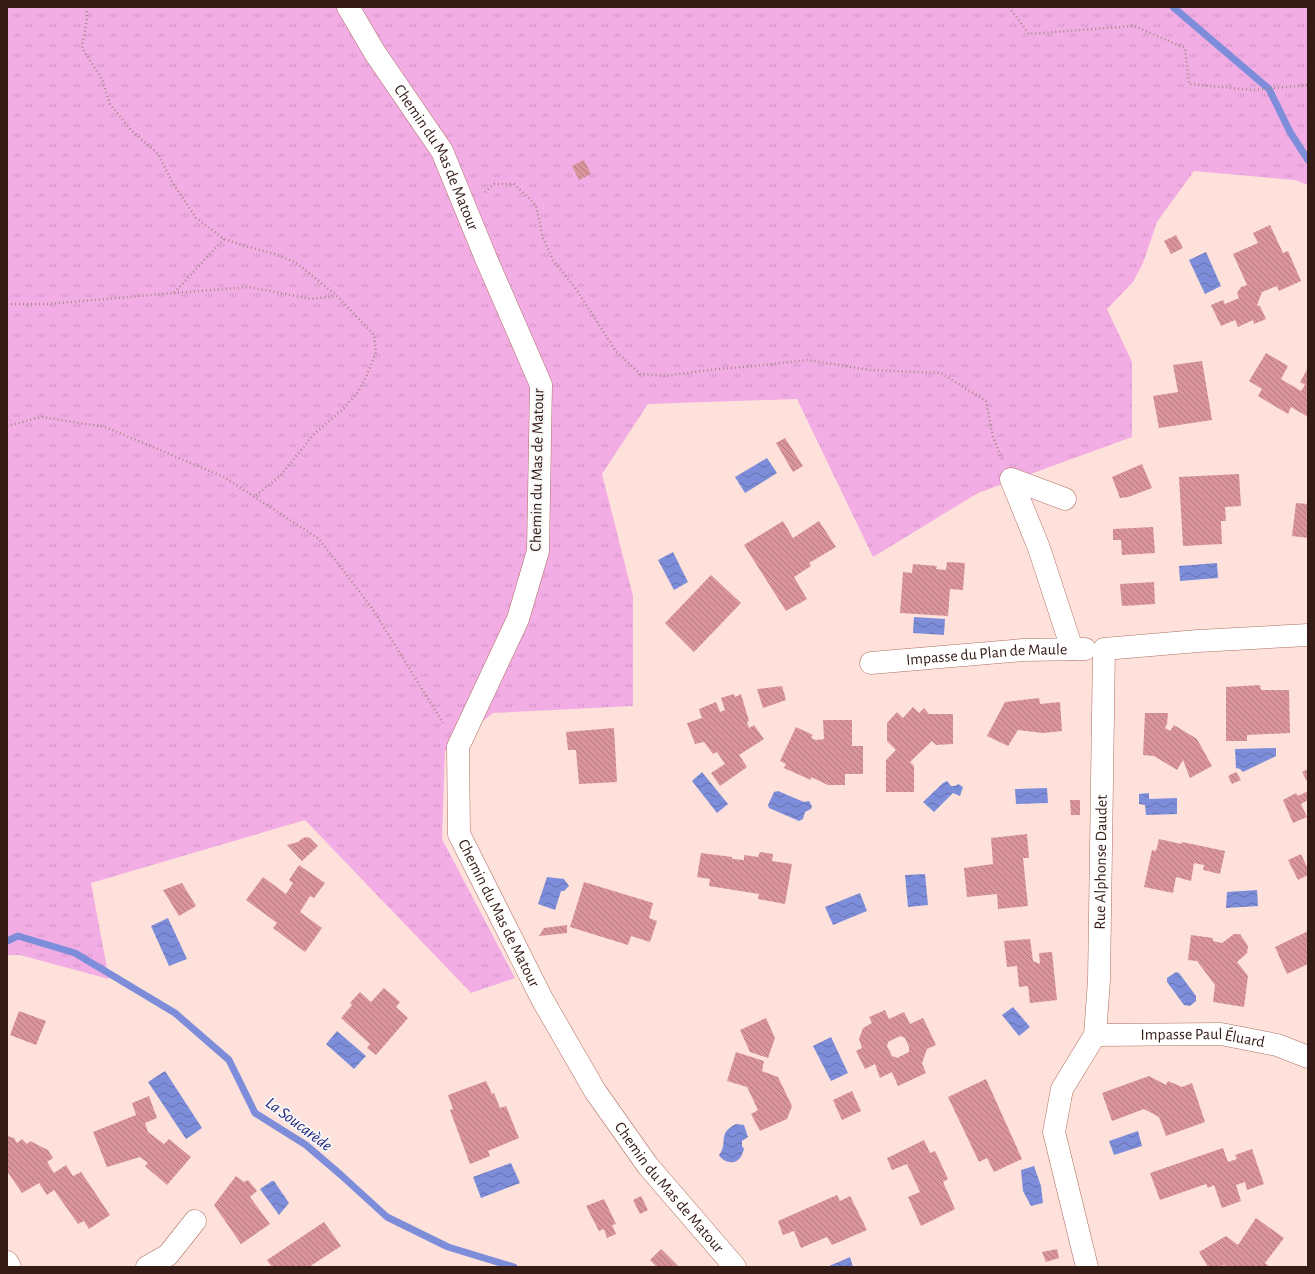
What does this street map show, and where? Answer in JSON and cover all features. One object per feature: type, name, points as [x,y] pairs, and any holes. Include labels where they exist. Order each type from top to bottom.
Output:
[{"type":"street","name":"Chemin du Mas de Matour","points":[[348,7],[375,53],[442,151],[541,385],[538,551],[518,619],[458,747],[459,834],[542,999],[595,1092],[648,1166],[735,1267]]},
{"type":"street","points":[[1011,479],[1065,499]]},
{"type":"street","points":[[1011,479],[1038,548],[1072,649]]},
{"type":"street","points":[[1104,649],[1308,635]]},
{"type":"street","name":"Impasse du Plan de Maule","points":[[871,663],[1023,650],[1104,649]]},
{"type":"street","name":"Rue Alphonse Daudet","points":[[1087,1267],[1054,1132],[1062,1089],[1094,1035],[1099,972],[1104,649]]},
{"type":"street","name":"Impasse Paul Éluard","points":[[1094,1035],[1221,1034],[1277,1045],[1308,1058]]},
{"type":"street","points":[[147,1267],[168,1254],[195,1221]]},
{"type":"street","points":[[7,1262],[10,1267]]},
{"type":"path","points":[[87,7],[87,18],[82,48],[102,79],[110,104],[131,130],[158,154],[172,182],[196,218],[224,239],[295,262],[336,295],[374,335],[376,352],[367,375],[358,392],[343,409],[314,434],[280,476],[254,496]]},
{"type":"path","points":[[1009,7],[1029,34],[1134,26],[1184,48],[1189,84],[1254,90],[1308,85]]},
{"type":"path","points":[[466,209],[494,184],[514,184],[536,205],[543,238],[553,260],[576,289],[615,350],[640,374],[665,376],[807,360],[870,370],[941,373],[986,400],[993,437],[1011,479]]},
{"type":"path","points":[[174,293],[224,239]]},
{"type":"path","points":[[7,304],[48,304],[249,287],[311,299],[336,295]]},
{"type":"path","points":[[7,426],[42,417],[105,427],[224,476],[319,539],[372,608],[458,747]]},
{"type":"green space","points":[[7,7],[1308,7],[1308,185],[1295,180],[1194,171],[1157,222],[1143,263],[1133,282],[1107,309],[1132,362],[1132,437],[978,493],[873,557],[797,399],[648,404],[602,474],[633,596],[633,706],[493,713],[445,751],[442,839],[515,978],[471,993],[305,820],[91,883],[109,979],[20,955],[7,955]]},
{"type":"water","points":[[1206,252],[1221,286],[1205,294],[1189,260]]},
{"type":"water","points":[[767,458],[777,473],[745,493],[735,477]]},
{"type":"water","points":[[673,552],[688,582],[674,590],[658,560]]},
{"type":"water","points":[[1217,563],[1218,578],[1180,581],[1179,566]]},
{"type":"water","points":[[914,617],[945,619],[944,635],[913,633]]},
{"type":"water","points":[[1276,748],[1276,756],[1243,772],[1236,768],[1235,749]]},
{"type":"water","points":[[702,772],[728,804],[717,813],[692,781]]},
{"type":"water","points":[[947,781],[951,786],[958,784],[963,787],[960,796],[953,793],[934,812],[923,802]]},
{"type":"water","points":[[1047,788],[1048,803],[1016,804],[1015,789]]},
{"type":"water","points":[[778,791],[804,802],[809,801],[812,806],[811,809],[805,812],[803,819],[799,821],[769,808],[768,805],[774,792]]},
{"type":"water","points":[[1149,793],[1149,799],[1177,798],[1177,814],[1146,815],[1145,805],[1139,804],[1139,794]]},
{"type":"water","points":[[925,874],[928,905],[908,907],[905,875]]},
{"type":"water","points":[[547,877],[564,879],[569,886],[564,891],[561,891],[555,910],[538,904]]},
{"type":"water","points":[[1257,890],[1258,906],[1226,908],[1227,892]]},
{"type":"water","points":[[860,893],[867,911],[833,925],[825,907]]},
{"type":"water","points":[[168,918],[187,959],[169,966],[151,926]]},
{"type":"water","points":[[1176,972],[1179,973],[1196,996],[1196,1001],[1190,1006],[1184,1005],[1167,982],[1167,978]]},
{"type":"water","points":[[1013,1007],[1030,1027],[1019,1036],[1002,1015]]},
{"type":"water","points":[[337,1031],[366,1056],[354,1069],[326,1044]]},
{"type":"water","points":[[831,1037],[848,1073],[831,1081],[813,1046]]},
{"type":"water","points":[[165,1071],[202,1128],[186,1139],[148,1082]]},
{"type":"water","points":[[736,1124],[744,1125],[748,1137],[742,1141],[742,1146],[744,1149],[740,1158],[733,1162],[727,1162],[719,1155],[722,1151],[726,1131]]},
{"type":"water","points":[[1138,1131],[1142,1146],[1114,1155],[1109,1141]]},
{"type":"water","points":[[511,1163],[520,1183],[481,1198],[473,1177]]},
{"type":"water","points":[[1034,1166],[1041,1186],[1043,1203],[1031,1206],[1023,1191],[1021,1170]]},
{"type":"water","points":[[274,1181],[289,1203],[279,1215],[260,1189]]},
{"type":"water","points":[[850,1257],[853,1267],[827,1267]]},
{"type":"building","points":[[584,160],[591,174],[579,180],[572,166]]},
{"type":"building","points":[[1270,225],[1283,253],[1288,251],[1301,281],[1279,291],[1277,286],[1262,292],[1257,305],[1260,306],[1266,319],[1254,324],[1253,320],[1238,327],[1235,320],[1221,326],[1211,305],[1223,300],[1225,304],[1239,298],[1237,293],[1241,287],[1247,285],[1233,254],[1258,243],[1253,233]]},
{"type":"building","points":[[1176,235],[1183,248],[1171,254],[1164,241]]},
{"type":"building","points":[[1266,353],[1288,366],[1281,379],[1301,391],[1305,385],[1300,382],[1308,368],[1308,417],[1291,407],[1288,414],[1258,396],[1262,389],[1249,381]]},
{"type":"building","points":[[1202,361],[1212,420],[1159,428],[1153,396],[1178,392],[1173,365]]},
{"type":"building","points":[[785,438],[803,466],[793,472],[776,443]]},
{"type":"building","points":[[1142,464],[1152,488],[1128,497],[1120,498],[1112,477]]},
{"type":"building","points":[[1239,474],[1241,506],[1225,507],[1226,521],[1221,521],[1222,544],[1183,546],[1179,477]]},
{"type":"building","points":[[1296,503],[1308,504],[1308,538],[1292,536]]},
{"type":"building","points":[[783,521],[793,538],[819,521],[836,547],[809,563],[811,566],[794,577],[807,599],[786,611],[744,545]]},
{"type":"building","points":[[1153,527],[1155,553],[1122,555],[1121,540],[1113,540],[1113,529]]},
{"type":"building","points":[[947,562],[965,563],[963,590],[950,589],[948,616],[900,613],[903,572],[912,573],[913,564],[937,566],[936,569],[946,570]]},
{"type":"building","points":[[711,575],[741,603],[694,652],[665,623]]},
{"type":"building","points":[[1154,582],[1155,604],[1122,606],[1120,584]]},
{"type":"building","points":[[1260,685],[1261,690],[1289,690],[1290,733],[1247,735],[1247,741],[1226,741],[1226,687]]},
{"type":"building","points":[[782,686],[786,700],[763,708],[757,689]]},
{"type":"building","points":[[734,694],[735,697],[741,694],[749,721],[747,722],[749,728],[754,725],[764,739],[739,755],[747,767],[720,786],[711,773],[725,764],[717,752],[713,754],[704,742],[695,744],[687,723],[702,718],[699,709],[716,702],[720,712],[725,710],[721,698]]},
{"type":"building","points":[[1039,698],[1040,704],[1060,702],[1062,731],[1043,733],[1018,730],[1008,746],[987,736],[1005,702]]},
{"type":"building","points":[[913,707],[919,713],[924,708],[929,714],[953,714],[953,744],[936,745],[932,741],[910,762],[914,766],[914,792],[886,792],[886,760],[896,750],[887,741],[887,723],[897,712],[903,718]]},
{"type":"building","points":[[1145,713],[1168,713],[1165,728],[1170,731],[1174,725],[1197,739],[1212,766],[1190,778],[1183,760],[1177,770],[1154,756],[1143,755]]},
{"type":"building","points":[[823,720],[852,720],[852,746],[863,746],[863,774],[845,774],[845,785],[828,785],[811,777],[811,780],[784,768],[786,764],[780,761],[796,727],[813,735],[811,738],[816,740],[824,739]]},
{"type":"building","points":[[614,728],[617,782],[579,784],[576,750],[568,750],[566,732]]},
{"type":"building","points":[[1308,769],[1308,783],[1302,772]]},
{"type":"building","points":[[1236,772],[1241,780],[1232,784],[1228,776]]},
{"type":"building","points":[[1308,791],[1308,800],[1301,804],[1307,817],[1293,823],[1283,800],[1296,793],[1298,796]]},
{"type":"building","points":[[1070,800],[1080,800],[1080,815],[1071,815]]},
{"type":"building","points":[[1027,834],[1029,858],[1023,858],[1028,906],[998,909],[997,894],[967,897],[964,868],[993,864],[991,838]]},
{"type":"building","points":[[307,837],[318,846],[302,861],[287,845],[298,842]]},
{"type":"building","points":[[1159,839],[1225,851],[1220,874],[1203,870],[1204,865],[1194,863],[1191,881],[1176,877],[1173,893],[1144,887],[1152,850],[1156,851]]},
{"type":"building","points":[[760,852],[773,854],[772,861],[792,864],[785,904],[758,899],[759,894],[709,886],[710,879],[697,877],[701,853],[744,860],[744,855],[758,857]]},
{"type":"building","points":[[1301,854],[1308,869],[1308,875],[1298,880],[1288,860]]},
{"type":"building","points":[[299,865],[325,883],[314,898],[310,896],[300,912],[322,928],[305,952],[273,928],[277,923],[246,900],[263,877],[286,894],[293,883],[289,880]]},
{"type":"building","points":[[584,882],[653,903],[649,918],[657,921],[650,942],[631,936],[628,945],[570,927]]},
{"type":"building","points":[[182,883],[196,906],[179,916],[163,890]]},
{"type":"building","points":[[567,925],[567,933],[539,936],[544,928]]},
{"type":"building","points":[[1308,931],[1308,964],[1287,974],[1275,947]]},
{"type":"building","points":[[1234,934],[1240,934],[1248,946],[1247,953],[1237,962],[1248,976],[1244,1007],[1213,1002],[1215,985],[1197,961],[1188,960],[1191,935],[1213,938],[1213,941],[1222,943]]},
{"type":"building","points":[[1030,939],[1033,961],[1040,964],[1039,953],[1052,952],[1057,1000],[1030,1003],[1028,986],[1019,987],[1017,966],[1007,967],[1004,941]]},
{"type":"building","points":[[384,988],[400,1002],[396,1007],[408,1018],[376,1055],[367,1048],[370,1044],[341,1018],[352,1005],[350,1003],[360,992],[371,1002]]},
{"type":"building","points":[[885,1010],[889,1019],[904,1012],[910,1024],[923,1018],[936,1045],[927,1049],[922,1063],[926,1073],[898,1086],[892,1072],[880,1078],[875,1064],[865,1069],[856,1051],[862,1048],[859,1039],[863,1028],[872,1023],[869,1017]],"holes":[[[900,1036],[905,1038],[909,1047],[909,1052],[897,1058],[892,1056],[887,1046],[888,1042]]]},
{"type":"building","points":[[19,1011],[46,1021],[36,1045],[10,1035]]},
{"type":"building","points":[[766,1018],[775,1038],[768,1058],[750,1052],[740,1030]]},
{"type":"building","points":[[736,1052],[764,1061],[762,1071],[778,1077],[792,1106],[787,1119],[760,1131],[751,1114],[758,1110],[747,1087],[727,1081]]},
{"type":"building","points":[[1149,1076],[1166,1085],[1168,1081],[1182,1087],[1192,1083],[1205,1122],[1166,1136],[1159,1117],[1144,1109],[1112,1121],[1102,1093]]},
{"type":"building","points":[[986,1079],[1022,1159],[994,1172],[987,1158],[979,1162],[948,1097]]},
{"type":"building","points":[[486,1081],[492,1094],[494,1093],[500,1108],[506,1106],[519,1138],[488,1151],[490,1156],[470,1164],[450,1110],[453,1109],[448,1095]]},
{"type":"building","points":[[852,1091],[861,1111],[842,1120],[833,1100]]},
{"type":"building","points":[[149,1096],[157,1118],[145,1123],[148,1132],[164,1144],[169,1139],[191,1157],[167,1185],[145,1166],[148,1163],[140,1157],[107,1167],[93,1132],[136,1115],[132,1103]]},
{"type":"building","points":[[7,1136],[14,1138],[17,1143],[22,1139],[27,1144],[30,1141],[48,1150],[53,1158],[47,1162],[54,1173],[66,1165],[73,1176],[81,1172],[110,1215],[89,1229],[84,1221],[78,1224],[54,1190],[47,1195],[39,1183],[22,1193],[7,1171]]},
{"type":"building","points":[[924,1140],[930,1153],[935,1151],[948,1179],[943,1182],[955,1209],[921,1226],[908,1197],[920,1192],[907,1164],[892,1170],[887,1158]]},
{"type":"building","points":[[1223,1148],[1228,1162],[1237,1159],[1235,1155],[1252,1149],[1264,1184],[1247,1190],[1245,1182],[1236,1185],[1241,1201],[1222,1208],[1214,1185],[1208,1188],[1206,1184],[1160,1200],[1150,1173]]},
{"type":"building","points":[[236,1176],[244,1182],[248,1180],[257,1191],[250,1197],[270,1224],[241,1244],[214,1205]]},
{"type":"building","points":[[837,1195],[840,1201],[850,1196],[867,1230],[832,1245],[827,1237],[801,1248],[794,1231],[783,1235],[778,1221]]},
{"type":"building","points":[[641,1196],[648,1210],[640,1214],[633,1200]]},
{"type":"building","points":[[604,1199],[616,1224],[612,1225],[616,1234],[607,1238],[604,1229],[599,1231],[586,1206]]},
{"type":"building","points":[[1256,1218],[1284,1238],[1265,1263],[1270,1267],[1227,1267],[1224,1265],[1220,1267],[1208,1267],[1199,1252],[1226,1236],[1238,1245]]},
{"type":"building","points":[[324,1222],[341,1246],[309,1267],[272,1267],[267,1260]]},
{"type":"building","points":[[661,1249],[679,1267],[657,1267],[650,1260]]},
{"type":"building","points":[[1057,1249],[1059,1258],[1046,1262],[1042,1252]]},
{"type":"waterway","points":[[1173,7],[1269,89],[1290,132],[1308,160]]},
{"type":"waterway","name":"La Soucarède","points":[[7,941],[18,936],[75,953],[175,1013],[229,1060],[255,1113],[306,1145],[387,1217],[448,1247],[514,1267]]}]
